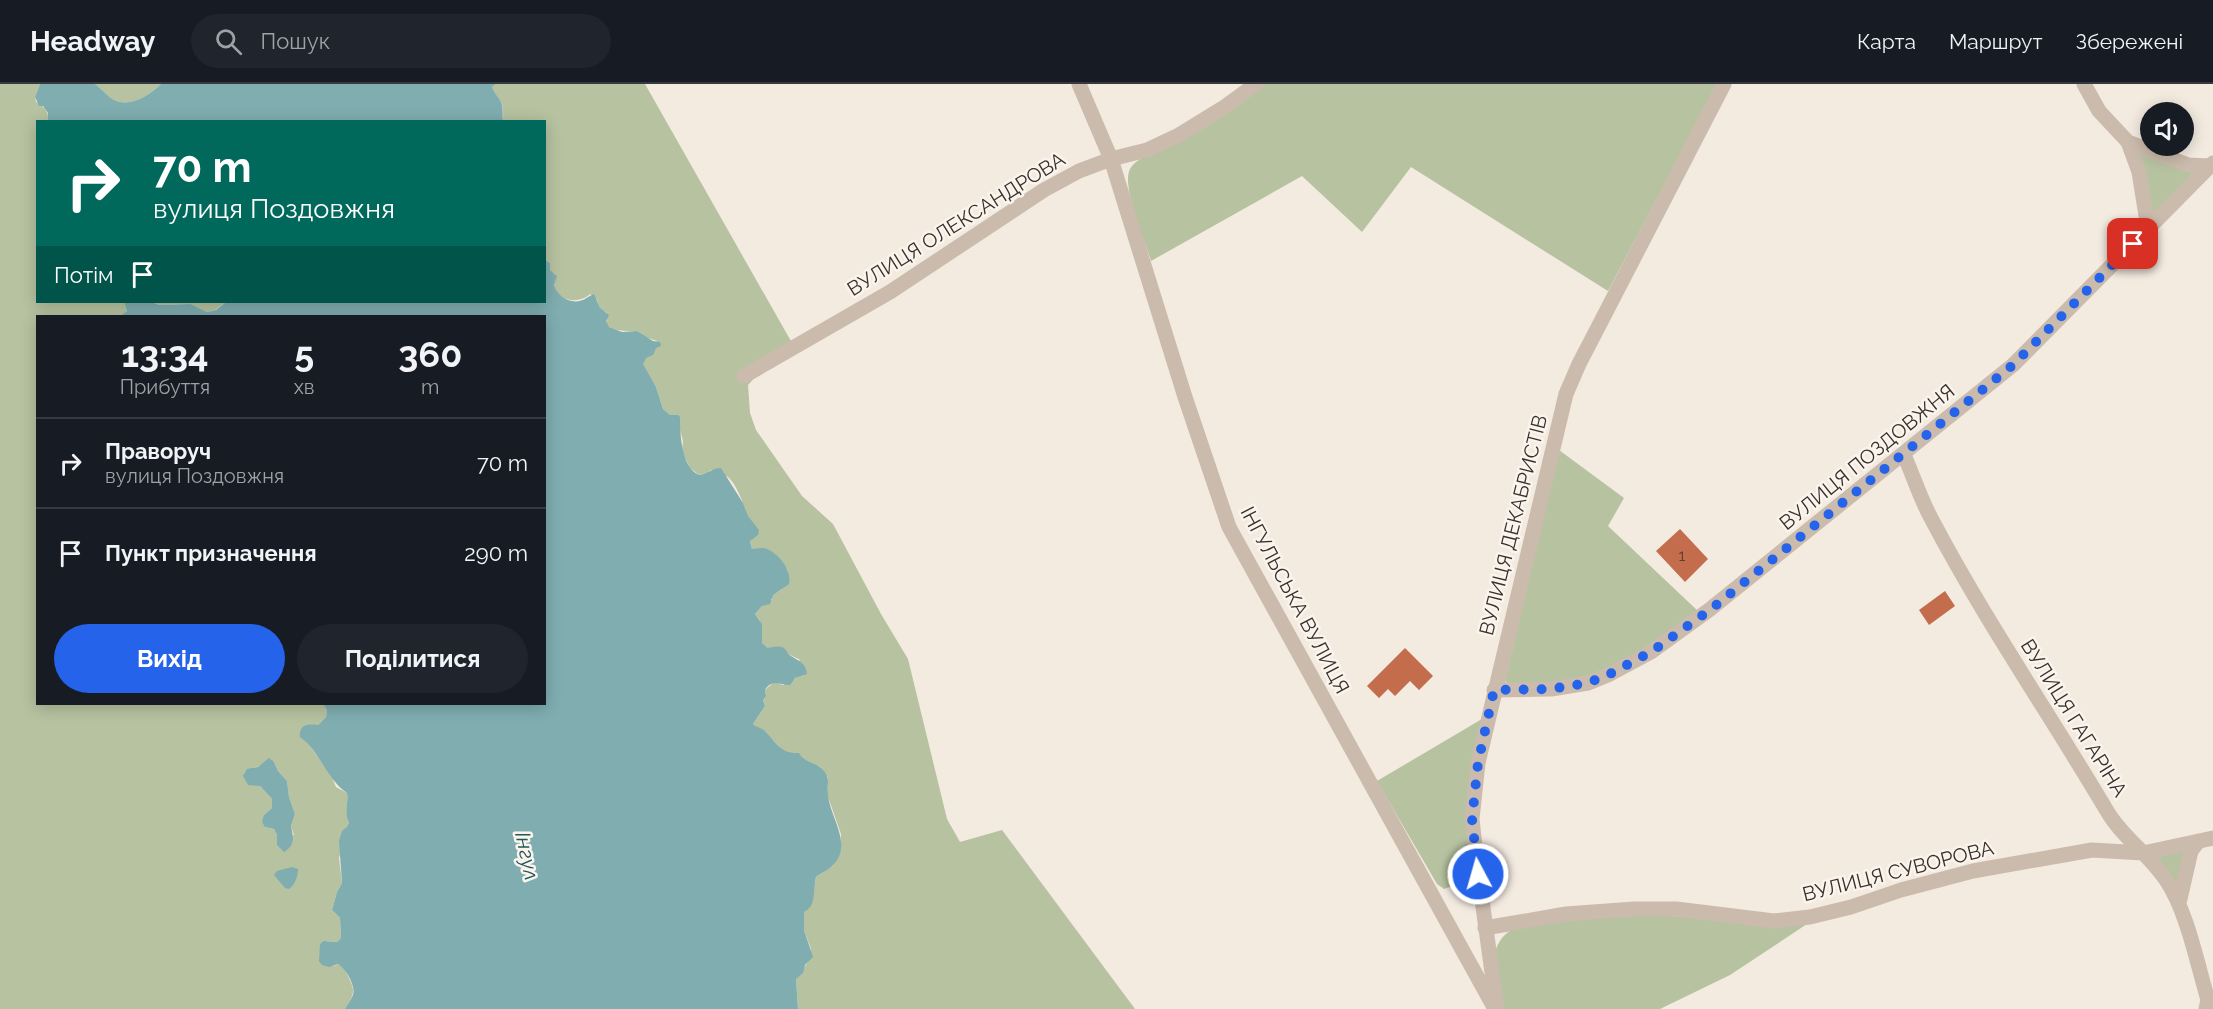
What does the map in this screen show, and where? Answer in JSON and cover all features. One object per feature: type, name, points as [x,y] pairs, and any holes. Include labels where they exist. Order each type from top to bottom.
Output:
[{"type":"street","name":"ІНГУЛЬСЬКА ВУЛИЦЯ","points":[[1079,84],[1111,159],[1228,526],[1496,1009]]},
{"type":"street","name":"ВУЛИЦЯ ОЛЕКСАНДРОВА","points":[[744,376],[890,292],[1044,190],[1079,171],[1111,159],[1147,150],[1179,135],[1256,84]]},
{"type":"street","name":"ВУЛИЦЯ ДЕКАБРИСТІВ","points":[[1496,1009],[1472,819],[1478,763],[1566,394],[1724,84]]},
{"type":"street","points":[[2084,84],[2099,111],[2128,142],[2139,172],[2148,228]]},
{"type":"street","points":[[2128,142],[2188,165],[2212,165]]},
{"type":"street","name":"ВУЛИЦЯ ПОЗДОВЖНЯ","points":[[1494,690],[1551,689],[1588,683],[1651,652],[1710,610],[2013,365],[2212,165]]},
{"type":"street","name":"ВУЛИЦЯ ГАГАРІНА","points":[[1904,455],[1930,516],[1995,630],[2108,814],[2166,879],[2179,903],[2209,1005]]},
{"type":"street","points":[[2179,903],[2191,851],[2206,840]]},
{"type":"street","name":"ВУЛИЦЯ СУВОРОВА","points":[[1485,928],[1566,914],[1634,909],[1676,909],[1774,921],[1810,918],[1973,871],[2092,850],[2143,853],[2206,840]]},
{"type":"green space","points":[[0,84],[40,84],[35,97],[36,102],[46,110],[48,115],[48,120],[36,120],[36,303],[124,303],[127,311],[121,315],[36,315],[36,705],[324,705],[327,710],[326,717],[315,725],[306,741],[330,773],[336,787],[347,793],[346,814],[349,821],[339,858],[342,883],[332,910],[340,918],[341,938],[337,942],[324,941],[334,966],[338,964],[342,966],[352,986],[353,993],[345,1009],[0,1009]],"holes":[[[274,762],[287,781],[289,797],[295,814],[291,826],[294,835],[277,841],[274,829],[265,827],[264,815],[272,808],[272,799],[260,786],[253,768]]]},
{"type":"green space","points":[[95,84],[161,84],[146,96],[133,101],[120,102],[114,100]]},
{"type":"green space","points":[[496,84],[645,84],[796,350],[758,374],[748,385],[750,413],[756,430],[802,496],[833,524],[908,659],[947,819],[960,842],[1002,830],[1135,1009],[798,1009],[796,979],[808,962],[811,949],[804,930],[804,912],[811,905],[816,877],[832,866],[840,852],[841,834],[827,794],[828,777],[820,767],[782,750],[765,731],[753,724],[765,706],[763,699],[766,696],[765,690],[774,682],[783,685],[804,675],[799,659],[782,649],[768,648],[762,643],[760,621],[755,614],[772,600],[772,595],[782,589],[788,571],[773,554],[764,550],[752,549],[750,541],[753,537],[747,514],[729,478],[711,470],[699,475],[690,468],[682,451],[680,422],[674,415],[670,415],[663,409],[656,387],[642,364],[643,360],[654,350],[657,341],[637,331],[617,330],[606,325],[607,313],[600,309],[597,300],[590,294],[582,299],[571,300],[558,294],[554,283],[555,274],[550,271],[550,263],[546,261],[546,120],[503,120],[502,105],[492,87]]},
{"type":"green space","points":[[1262,84],[1717,84],[1608,291],[1411,167],[1362,232],[1302,176],[1151,261],[1131,200],[1128,177],[1130,169],[1143,157]]},
{"type":"green space","points":[[2135,151],[2140,152],[2140,156],[2152,156],[2196,169],[2154,219]]},
{"type":"green space","points":[[154,303],[225,303],[215,310],[207,312],[191,304],[159,305]]},
{"type":"green space","points":[[1559,450],[1624,498],[1608,526],[1699,612],[1609,671],[1552,683],[1509,684],[1505,681]]},
{"type":"green space","points":[[1482,719],[1471,857],[1467,875],[1463,882],[1444,889],[1437,884],[1377,781]]},
{"type":"green space","points":[[2185,848],[2179,888],[2154,855]]},
{"type":"green space","points":[[1636,914],[1807,924],[1730,975],[1660,1009],[1502,1009],[1495,952],[1507,933],[1518,927],[1550,920]]},
{"type":"water","points":[[40,84],[95,84],[114,100],[127,102],[146,96],[161,84],[496,84],[492,87],[501,103],[503,120],[48,120],[48,113],[43,106],[39,106],[35,97]]},
{"type":"water","name":"Інгул","points":[[546,261],[550,263],[550,270],[557,276],[554,285],[562,297],[571,301],[580,301],[594,294],[600,308],[609,315],[606,321],[609,327],[622,332],[637,331],[653,341],[660,342],[661,346],[656,348],[653,355],[646,358],[643,364],[656,387],[663,409],[670,415],[680,417],[680,432],[688,465],[699,475],[721,468],[743,503],[748,516],[759,530],[758,535],[750,541],[752,549],[763,548],[772,551],[784,563],[789,573],[789,584],[773,595],[770,604],[762,606],[755,614],[762,624],[762,643],[768,648],[778,646],[784,648],[804,665],[807,674],[795,678],[790,685],[776,683],[770,685],[765,690],[766,696],[763,700],[765,706],[753,724],[765,731],[783,750],[799,753],[804,759],[825,772],[828,778],[830,804],[841,840],[838,858],[816,877],[813,901],[804,912],[804,930],[813,957],[805,965],[803,973],[796,979],[798,1009],[345,1009],[354,991],[350,978],[338,964],[329,967],[322,965],[319,961],[320,944],[324,941],[337,942],[341,938],[340,918],[332,910],[342,883],[339,841],[342,831],[349,822],[346,814],[347,793],[334,781],[313,750],[300,737],[300,733],[303,727],[318,725],[326,717],[327,710],[324,705],[546,705],[546,315],[121,315],[127,311],[124,303],[191,304],[207,312],[216,310],[225,303],[546,303]]},
{"type":"water","points":[[269,758],[287,781],[289,797],[295,814],[291,826],[292,843],[284,852],[277,845],[277,835],[274,829],[265,827],[262,822],[264,815],[272,808],[272,799],[260,786],[248,785],[243,776],[247,769],[258,767]]},
{"type":"water","points":[[292,867],[298,869],[298,872],[289,889],[285,888],[274,875],[277,871]]},
{"type":"building","points":[[1680,529],[1708,559],[1685,582],[1656,551]]},
{"type":"building","points":[[1945,591],[1955,606],[1929,625],[1919,610]]},
{"type":"building","points":[[1405,648],[1433,676],[1419,690],[1410,681],[1395,696],[1388,689],[1379,698],[1367,686]]},
{"type":"route","points":[[1478,874],[1472,819],[1478,763],[1494,690],[1551,689],[1588,683],[1651,652],[1710,610],[2013,365],[2133,244]]}]
